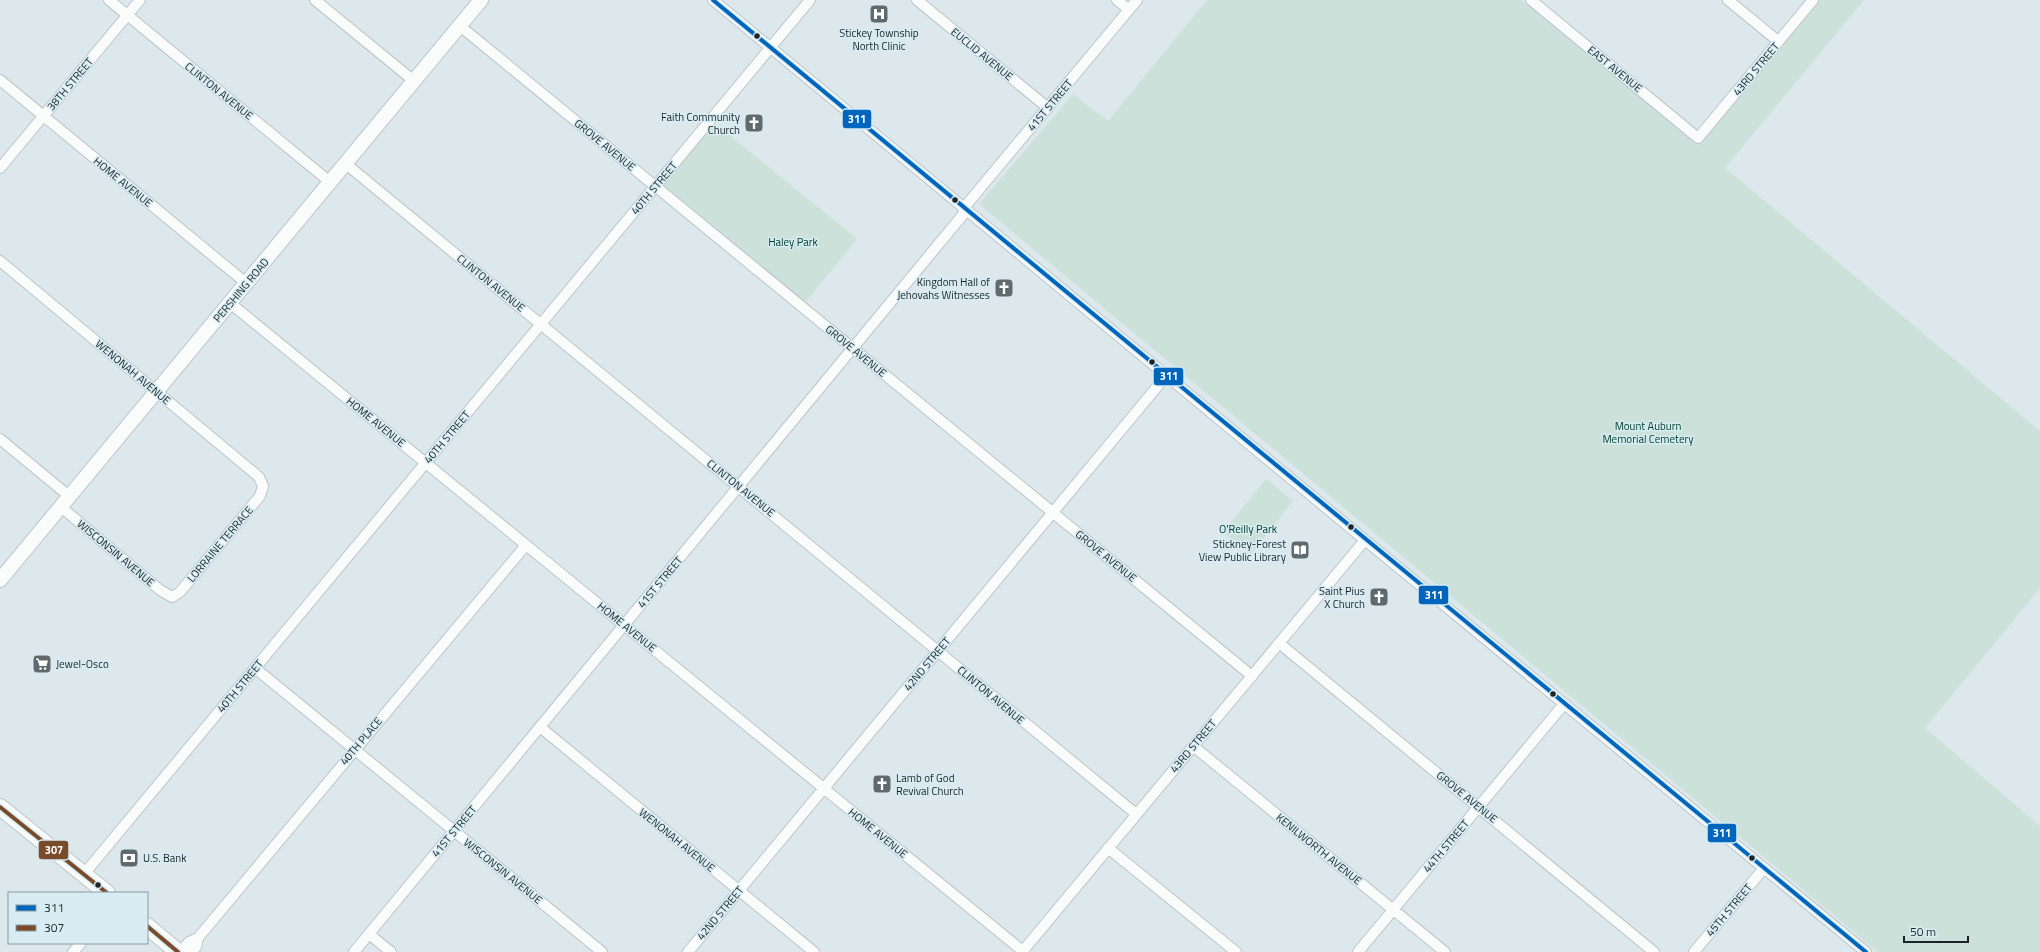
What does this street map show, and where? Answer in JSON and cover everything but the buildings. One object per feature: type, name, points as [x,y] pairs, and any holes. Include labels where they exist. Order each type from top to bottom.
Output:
[{"type":"main road","name":"PERSHING ROAD","points":[[0,580],[481,0]]},
{"type":"main road","points":[[0,807],[106,892]]},
{"type":"main road","points":[[148,927],[179,952]]},
{"type":"street","name":"CLINTON AVENUE","points":[[109,0],[330,182]]},
{"type":"street","name":"38TH STREET","points":[[0,168],[140,0]]},
{"type":"street","points":[[315,0],[414,81]]},
{"type":"street","points":[[713,0],[1364,540],[1866,952]]},
{"type":"street","name":"40TH STREET","points":[[84,874],[810,0]]},
{"type":"street","name":"EUCLID AVENUE","points":[[916,0],[1048,108]]},
{"type":"street","points":[[1117,0],[1129,10]]},
{"type":"street","name":"41ST STREET","points":[[354,952],[853,348],[1137,0]]},
{"type":"street","name":"EAST AVENUE","points":[[1531,0],[1698,138]]},
{"type":"street","points":[[1728,0],[1778,42]]},
{"type":"street","name":"43RD STREET","points":[[1698,138],[1813,0]]},
{"type":"street","name":"GROVE AVENUE","points":[[460,26],[1252,676]]},
{"type":"street","name":"HOME AVENUE","points":[[0,80],[246,283]]},
{"type":"street","name":"CLINTON AVENUE","points":[[346,164],[1136,814]]},
{"type":"street","name":"WENONAH AVENUE","points":[[0,261],[259,477],[263,486]]},
{"type":"street","name":"HOME AVENUE","points":[[230,303],[1023,952]]},
{"type":"street","name":"42ND STREET","points":[[688,952],[1166,376]]},
{"type":"street","name":"WISCONSIN AVENUE","points":[[0,439],[160,590],[172,597]]},
{"type":"street","name":"LORRAINE TERRACE","points":[[172,597],[180,592],[260,496],[263,486]]},
{"type":"street","name":"43RD STREET","points":[[1023,952],[1364,540]]},
{"type":"street","name":"40TH PLACE","points":[[179,952],[190,942],[198,938],[526,545]]},
{"type":"street","name":"GROVE AVENUE","points":[[1279,643],[1479,806],[1654,952]]},
{"type":"street","name":"WISCONSIN AVENUE","points":[[255,668],[602,952]]},
{"type":"street","name":"44TH STREET","points":[[1358,952],[1564,704]]},
{"type":"street","name":"WENONAH AVENUE","points":[[540,728],[814,952]]},
{"type":"street","name":"KENILWORTH AVENUE","points":[[1193,746],[1445,952]]},
{"type":"street","points":[[1108,848],[1236,952]]},
{"type":"street","name":"45TH STREET","points":[[1694,952],[1764,868]]},
{"type":"street","points":[[369,934],[391,952]]},
{"type":"street","name":"40TH PLACE","points":[[192,952],[196,947],[198,938]]},
{"type":"street","points":[[73,952],[80,944]]},
{"type":"green space","name":"Mount Auburn Memorial Cemetery","points":[[1207,0],[1521,0],[1697,145],[1819,0],[1864,0],[1725,168],[2040,431],[2040,588],[1925,728],[2040,826],[2040,952],[1878,952],[979,204],[1073,94],[1108,121]]},
{"type":"green space","name":"Haley Park","points":[[712,121],[857,239],[803,305],[659,186]]},
{"type":"green space","name":"O'Reilly Park","points":[[1266,479],[1293,501],[1251,554],[1223,532]]},
{"type":"transit line","name":"311","points":[[713,0],[1866,952]]},
{"type":"transit line","name":"307","points":[[0,807],[106,892]]},
{"type":"transit line","name":"307","points":[[148,927],[178,952]]},
{"type":"place","name":"Stickey Township North Clinic","points":[[879,14]]},
{"type":"place","name":"Faith Community Church","points":[[754,123]]},
{"type":"place","name":"Kingdom Hall of Jehovahs Witnesses","points":[[1004,288]]},
{"type":"place","name":"Stickney-Forest View Public Library","points":[[1300,550]]},
{"type":"place","name":"Saint Pius X Church","points":[[1379,597]]},
{"type":"place","name":"Jewel-Osco","points":[[42,664]]},
{"type":"place","name":"Lamb of God Revival Church","points":[[882,784]]},
{"type":"place","name":"U.S. Bank","points":[[129,858]]}]
